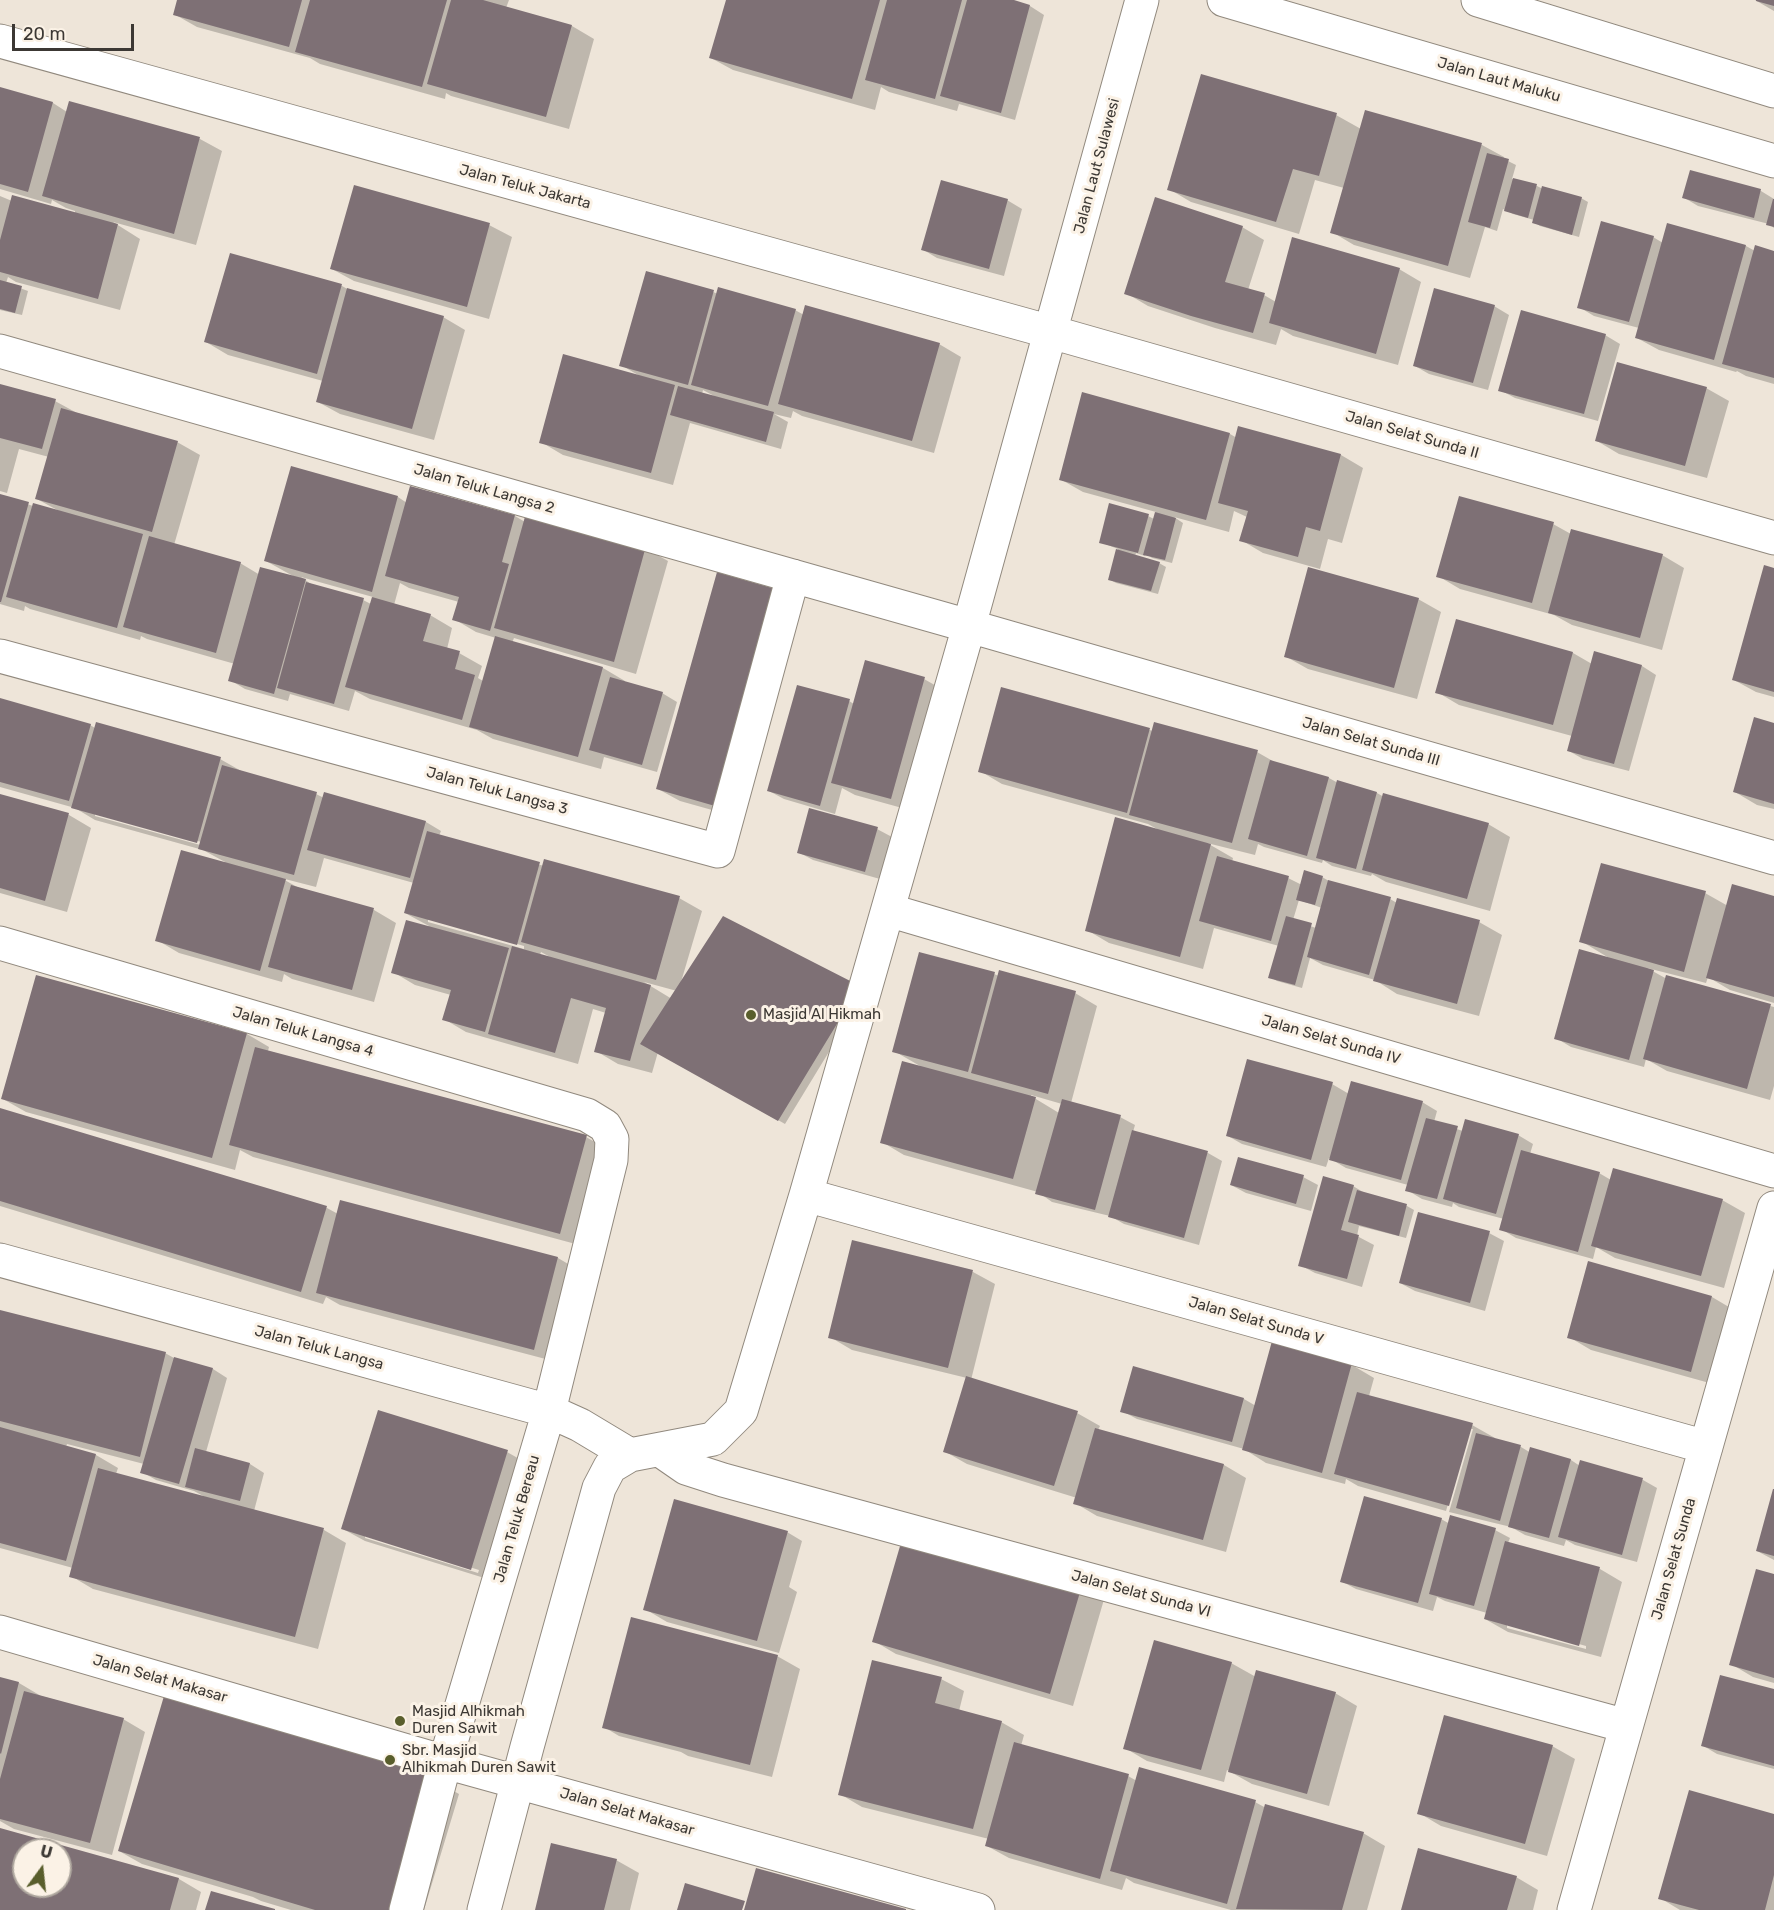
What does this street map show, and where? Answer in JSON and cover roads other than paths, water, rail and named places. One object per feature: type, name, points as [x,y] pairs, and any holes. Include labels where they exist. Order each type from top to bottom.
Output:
[{"type":"street","name":"Jalan Laut Sulawesi","points":[[645,1453],[713,1438],[741,1411],[806,1195],[969,626],[1142,0]]},
{"type":"street","name":"Jalan Laut Maluku","points":[[1224,0],[1774,161]]},
{"type":"street","points":[[1478,0],[1774,91]]},
{"type":"street","name":"Jalan Teluk Jakarta","points":[[0,41],[1051,332]]},
{"type":"street","name":"Jalan Selat Sunda II","points":[[1051,332],[1774,538]]},
{"type":"street","name":"Jalan Teluk Langsa 2","points":[[0,351],[969,626]]},
{"type":"street","name":"Jalan Teluk Langsa 3","points":[[0,656],[718,851],[793,576]]},
{"type":"street","name":"Jalan Selat Sunda III","points":[[969,626],[1774,858]]},
{"type":"street","name":"Jalan Selat Sunda IV","points":[[888,910],[1774,1171]]},
{"type":"street","name":"Jalan Teluk Langsa 4","points":[[0,943],[587,1115],[604,1126]]},
{"type":"street","name":"Jalan Teluk Bereau","points":[[406,1910],[445,1762],[549,1411],[611,1160],[612,1138],[604,1126]]},
{"type":"street","name":"Jalan Selat Sunda V","points":[[806,1195],[1706,1447]]},
{"type":"street","name":"Jalan Selat Sunda","points":[[1574,1910],[1774,1208]]},
{"type":"street","name":"Jalan Teluk Langsa","points":[[0,1260],[549,1411],[645,1453]]},
{"type":"street","points":[[484,1910],[599,1488],[610,1467],[645,1453]]},
{"type":"street","name":"Jalan Selat Sunda VI","points":[[645,1453],[723,1480],[1626,1726]]},
{"type":"street","name":"Jalan Selat Makasar","points":[[0,1632],[445,1762],[978,1910]]},
{"type":"place","name":"Masjid Al Hikmah","points":[[751,1015]]},
{"type":"place","name":"Masjid Alhikmah Duren Sawit","points":[[400,1721]]},
{"type":"place","name":"Sbr. Masjid Alhikmah Duren Sawit","points":[[390,1760]]}]
